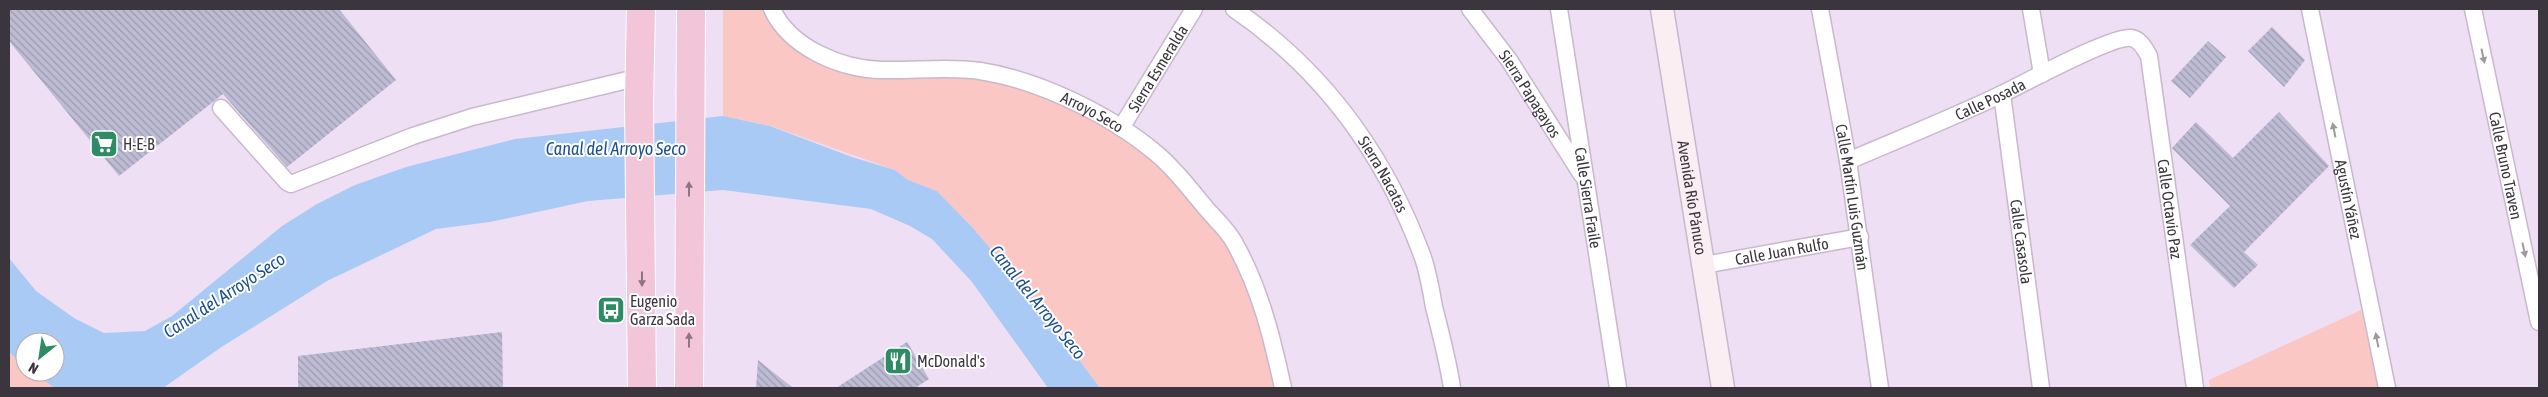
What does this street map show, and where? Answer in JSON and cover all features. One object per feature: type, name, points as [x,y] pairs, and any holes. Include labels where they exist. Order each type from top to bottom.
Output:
[{"type":"highway","points":[[641,9],[639,90],[642,231],[642,388]]},
{"type":"highway","points":[[689,388],[688,237],[691,21],[712,9]]},
{"type":"street","name":"Arroyo Seco","points":[[772,9],[778,21],[800,42],[834,61],[875,70],[940,67],[981,71],[1022,80],[1071,102],[1121,128],[1158,154],[1233,240],[1261,298],[1283,388]]},
{"type":"street","name":"Sierra Esmeralda","points":[[1121,128],[1194,9]]},
{"type":"street","name":"Sierra Nacatas","points":[[1234,9],[1254,23],[1332,95],[1371,147],[1400,200],[1423,257],[1452,388]]},
{"type":"street","name":"Sierra Papagayos","points":[[1470,9],[1509,60],[1586,182]]},
{"type":"street","name":"Calle Sierra Fraile","points":[[1559,9],[1618,388]]},
{"type":"street","name":"Avenida Río Pánuco","points":[[1662,9],[1722,388]]},
{"type":"street","name":"Calle Martín Luis Guzmán","points":[[1820,9],[1848,161],[1880,388]]},
{"type":"street","points":[[2031,9],[2042,74]]},
{"type":"street","name":"Agustín Yáñez","points":[[2310,9],[2386,388]]},
{"type":"street","name":"Calle Bruno Traven","points":[[2472,9],[2539,322]]},
{"type":"street","name":"Calle Posada","points":[[1848,161],[2002,94],[2115,41],[2131,38]]},
{"type":"street","name":"Calle Octavio Paz","points":[[2131,38],[2144,47],[2149,56],[2195,388]]},
{"type":"street","points":[[221,108],[287,182],[291,184],[413,136],[472,117],[639,90]]},
{"type":"street","name":"Calle Casasola","points":[[2002,94],[2041,388]]},
{"type":"street","name":"Calle Juan Rulfo","points":[[1704,265],[1860,237]]},
{"type":"shaded area","points":[[723,9],[772,9],[834,61],[986,72],[1121,128],[1233,240],[1283,388],[1100,388],[1035,301],[972,227],[937,191],[908,180],[895,170],[771,126],[723,116]]},
{"type":"shaded area","points":[[2361,310],[2378,388],[2210,388],[2209,380]]},
{"type":"shaded area","points":[[9,352],[15,357],[15,382],[47,382],[56,388],[9,388]]},
{"type":"water","name":"Canal del Arroyo Seco","points":[[723,116],[770,126],[852,157],[895,170],[908,180],[937,191],[972,227],[1035,301],[1100,388],[1048,388],[972,282],[932,239],[910,226],[871,209],[723,190],[588,201],[490,222],[436,229],[327,281],[223,346],[163,388],[55,388],[46,382],[65,382],[65,332],[15,332],[15,357],[9,352],[9,258],[36,291],[74,318],[104,333],[145,331],[172,316],[282,226],[317,204],[355,185],[406,167],[515,139]]},
{"type":"building","points":[[9,9],[339,9],[396,80],[287,167],[223,94],[119,176],[9,41]]},
{"type":"building","points":[[2272,27],[2305,60],[2284,87],[2248,51]]},
{"type":"building","points":[[2208,41],[2226,57],[2190,98],[2171,81]]},
{"type":"building","points":[[2279,112],[2329,166],[2244,252],[2258,265],[2234,288],[2190,245],[2230,206],[2172,148],[2196,122],[2233,158]]},
{"type":"building","points":[[502,332],[503,388],[298,388],[298,356]]},
{"type":"building","name":"McDonald's","points":[[907,342],[929,379],[915,388],[836,388]]},
{"type":"building","points":[[758,360],[793,388],[756,388]]},
{"type":"place","name":"H-E-B","points":[[104,144]]},
{"type":"place","name":"Eugenio Garza Sada","points":[[611,310]]},
{"type":"place","name":"McDonald's","points":[[898,361]]}]
